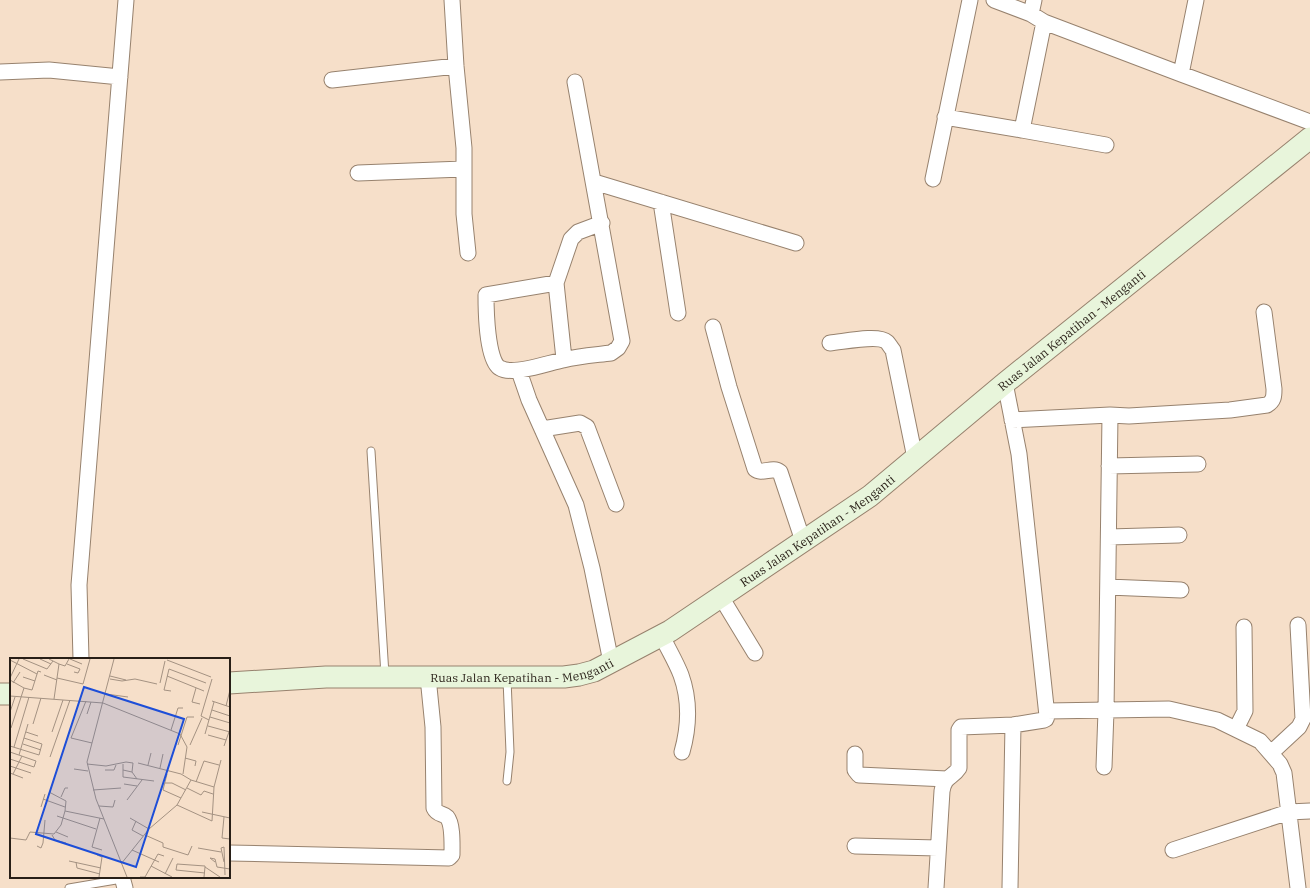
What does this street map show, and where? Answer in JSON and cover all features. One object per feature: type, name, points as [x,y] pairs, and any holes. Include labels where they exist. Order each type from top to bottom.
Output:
[{"type":"main road","name":"Ruas Jalan Kepatihan - Menganti","points":[[230,682],[385,677],[564,677],[594,671],[662,636],[870,496],[1006,383],[1310,138]]},
{"type":"street","points":[[81,658],[79,585],[126,0]]},
{"type":"street","points":[[452,0],[456,66],[464,148],[464,214],[468,253]]},
{"type":"street","points":[[933,179],[970,0]]},
{"type":"street","points":[[994,0],[1032,7],[1044,22],[1310,122]]},
{"type":"street","points":[[1181,74],[1196,0]]},
{"type":"street","points":[[1022,130],[1044,22]]},
{"type":"street","points":[[332,80],[456,66]]},
{"type":"street","points":[[0,72],[49,70],[120,77]]},
{"type":"street","points":[[556,283],[486,295],[486,312],[491,353],[496,364],[500,368],[519,371],[564,359],[612,353],[618,348],[622,340],[602,223],[575,82]]},
{"type":"street","points":[[945,117],[1106,145]]},
{"type":"street","points":[[358,173],[464,169]]},
{"type":"street","points":[[594,182],[796,243]]},
{"type":"street","points":[[661,202],[678,313]]},
{"type":"street","points":[[564,359],[556,283],[572,239],[578,232],[602,223]]},
{"type":"street","points":[[1012,420],[1110,415],[1129,416],[1230,410],[1259,407],[1271,403],[1274,397],[1274,389],[1264,312]]},
{"type":"street","points":[[713,327],[729,387],[755,469],[759,472],[776,469],[780,472],[803,541]]},
{"type":"street","points":[[830,343],[880,339],[887,342],[893,350],[915,458]]},
{"type":"street","points":[[519,371],[529,400],[576,505],[592,568],[611,662]]},
{"type":"street","points":[[936,888],[943,783],[957,772],[959,768],[959,730],[962,727],[1013,725],[1046,719],[1047,711],[1019,454],[1006,383]]},
{"type":"street","points":[[1104,767],[1110,415]]},
{"type":"street","points":[[542,429],[580,423],[587,427],[616,504]]},
{"type":"street","points":[[1109,466],[1198,464]]},
{"type":"street","points":[[1109,537],[1178,536]]},
{"type":"street","points":[[1108,587],[1181,590]]},
{"type":"street","points":[[721,597],[755,653]]},
{"type":"street","points":[[1271,753],[1299,727],[1303,719],[1298,625]]},
{"type":"street","points":[[1236,729],[1245,711],[1244,627]]},
{"type":"street","points":[[662,636],[681,674],[685,690],[687,704],[686,736],[682,752]]},
{"type":"street","points":[[230,853],[451,857],[452,832],[448,818],[438,814],[434,808],[433,727],[428,677]]},
{"type":"street","points":[[1047,711],[1170,709],[1217,720],[1260,741],[1280,764],[1284,773],[1298,888]]},
{"type":"street","points":[[1010,888],[1013,725]]},
{"type":"street","points":[[855,754],[855,770],[859,775],[947,779]]},
{"type":"street","points":[[1173,850],[1288,812],[1310,811]]},
{"type":"street","points":[[855,846],[938,848]]},
{"type":"lane","points":[[371,451],[385,677]]},
{"type":"lane","points":[[507,677],[510,752],[507,781]]},
{"type":"lane","points":[[69,888],[123,881]]}]
